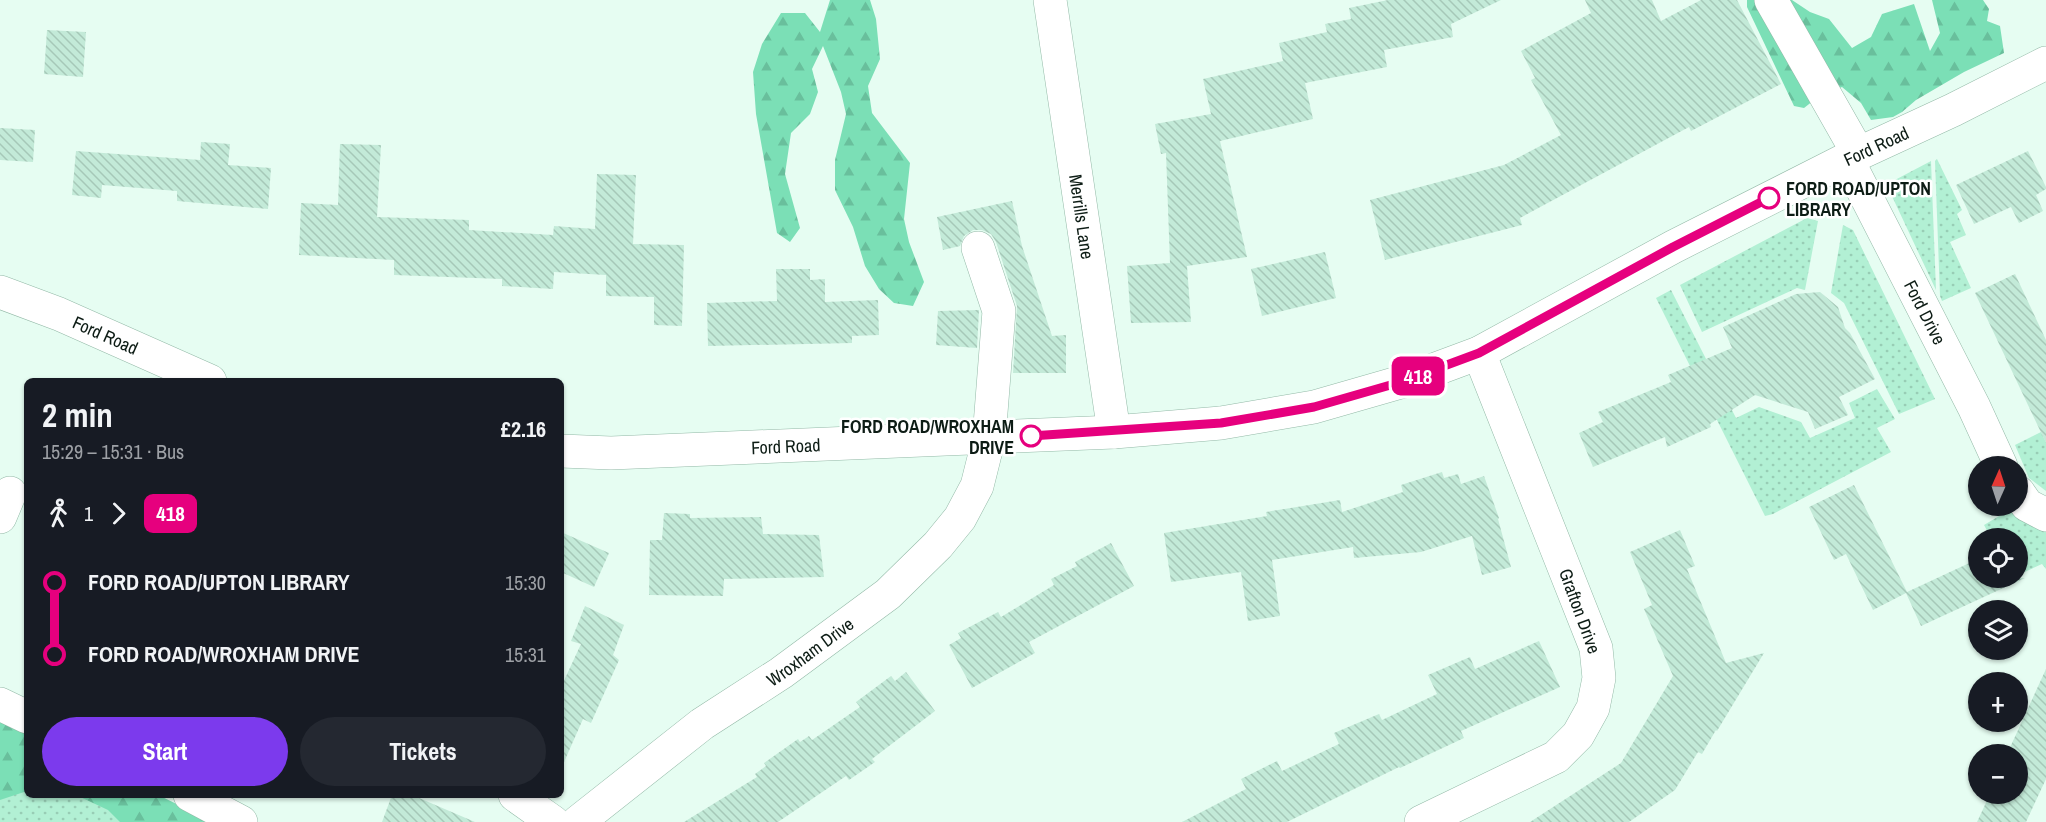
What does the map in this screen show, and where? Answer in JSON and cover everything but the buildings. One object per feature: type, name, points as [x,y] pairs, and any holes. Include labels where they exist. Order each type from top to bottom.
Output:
[{"type":"street","name":"Merrills Lane","points":[[1050,0],[1114,432]]},
{"type":"street","name":"Ford Drive","points":[[1771,0],[1853,156],[1996,456]]},
{"type":"street","name":"Ford Road","points":[[564,451],[611,453],[1114,432],[1221,423],[1314,407],[1401,382],[1479,353],[1673,247],[1853,156],[1953,110],[2046,63]]},
{"type":"street","name":"Wroxham Drive","points":[[578,822],[702,724],[781,674],[888,594],[938,545],[960,519],[977,486],[989,438],[999,311],[978,248]]},
{"type":"street","name":"Ford Road","points":[[0,292],[59,314],[203,378]]},
{"type":"street","name":"Grafton Drive","points":[[1421,822],[1556,757],[1578,735],[1593,708],[1599,678],[1596,648],[1479,353]]},
{"type":"street","points":[[2028,506],[2046,515]]},
{"type":"street","points":[[0,704],[24,716]]},
{"type":"street","points":[[196,798],[241,822]]},
{"type":"street","points":[[519,798],[553,822]]},
{"type":"green space","points":[[830,0],[870,0],[876,19],[880,59],[868,86],[872,113],[910,163],[904,219],[909,242],[924,282],[913,306],[894,303],[879,289],[865,266],[853,227],[835,190],[835,160],[846,114],[841,92],[823,46],[812,69],[818,92],[810,114],[791,133],[785,174],[800,228],[790,242],[777,233],[756,114],[753,72],[762,44],[781,13],[805,13],[820,32]]},
{"type":"green space","points":[[1747,0],[1792,0],[1810,12],[1829,19],[1852,48],[1871,37],[1882,14],[1914,4],[1930,51],[1940,33],[1932,0],[1983,0],[1989,9],[1987,21],[2000,26],[2004,53],[1964,72],[1916,100],[1893,117],[1871,120],[1861,103],[1842,87],[1818,97],[1804,108],[1794,106],[1747,7]]},
{"type":"green space","points":[[1937,159],[1962,210],[1957,214],[1966,235],[1950,242],[1971,288],[1942,301],[1935,161]]},
{"type":"green space","points":[[1931,161],[1936,290],[1890,192],[1893,181]]},
{"type":"green space","points":[[1807,218],[1818,221],[1805,290],[1797,288],[1702,332],[1680,285]]},
{"type":"green space","points":[[1843,225],[1853,230],[1935,399],[1899,414],[1844,303],[1831,293]]},
{"type":"green space","points":[[1671,290],[1736,418],[1759,407],[1801,422],[1810,438],[1855,418],[1849,403],[1877,389],[1895,419],[1877,428],[1891,452],[1773,514],[1765,516],[1656,298]]},
{"type":"green space","points":[[2041,432],[2046,442],[2046,491],[2029,478],[2028,456],[2020,456],[2015,445]]},
{"type":"green space","points":[[1999,516],[2019,516],[2046,532],[2046,569],[2042,564],[2028,570],[2028,528],[1986,528],[1984,525]]},
{"type":"green space","points":[[0,718],[24,730],[24,798],[164,798],[213,822],[0,822]]},
{"type":"green space","points":[[0,718],[24,730],[24,792],[0,800]]},
{"type":"green space","points":[[82,798],[164,798],[213,822],[120,822],[108,810]]},
{"type":"bus line","name":"418","points":[[1031,436],[1221,423],[1314,407],[1401,382],[1479,353],[1673,247],[1769,198]]},
{"type":"place","name":"FORD ROAD/UPTON LIBRARY","points":[[1769,198]]},
{"type":"place","name":"FORD ROAD/WROXHAM DRIVE","points":[[1031,436]]}]
